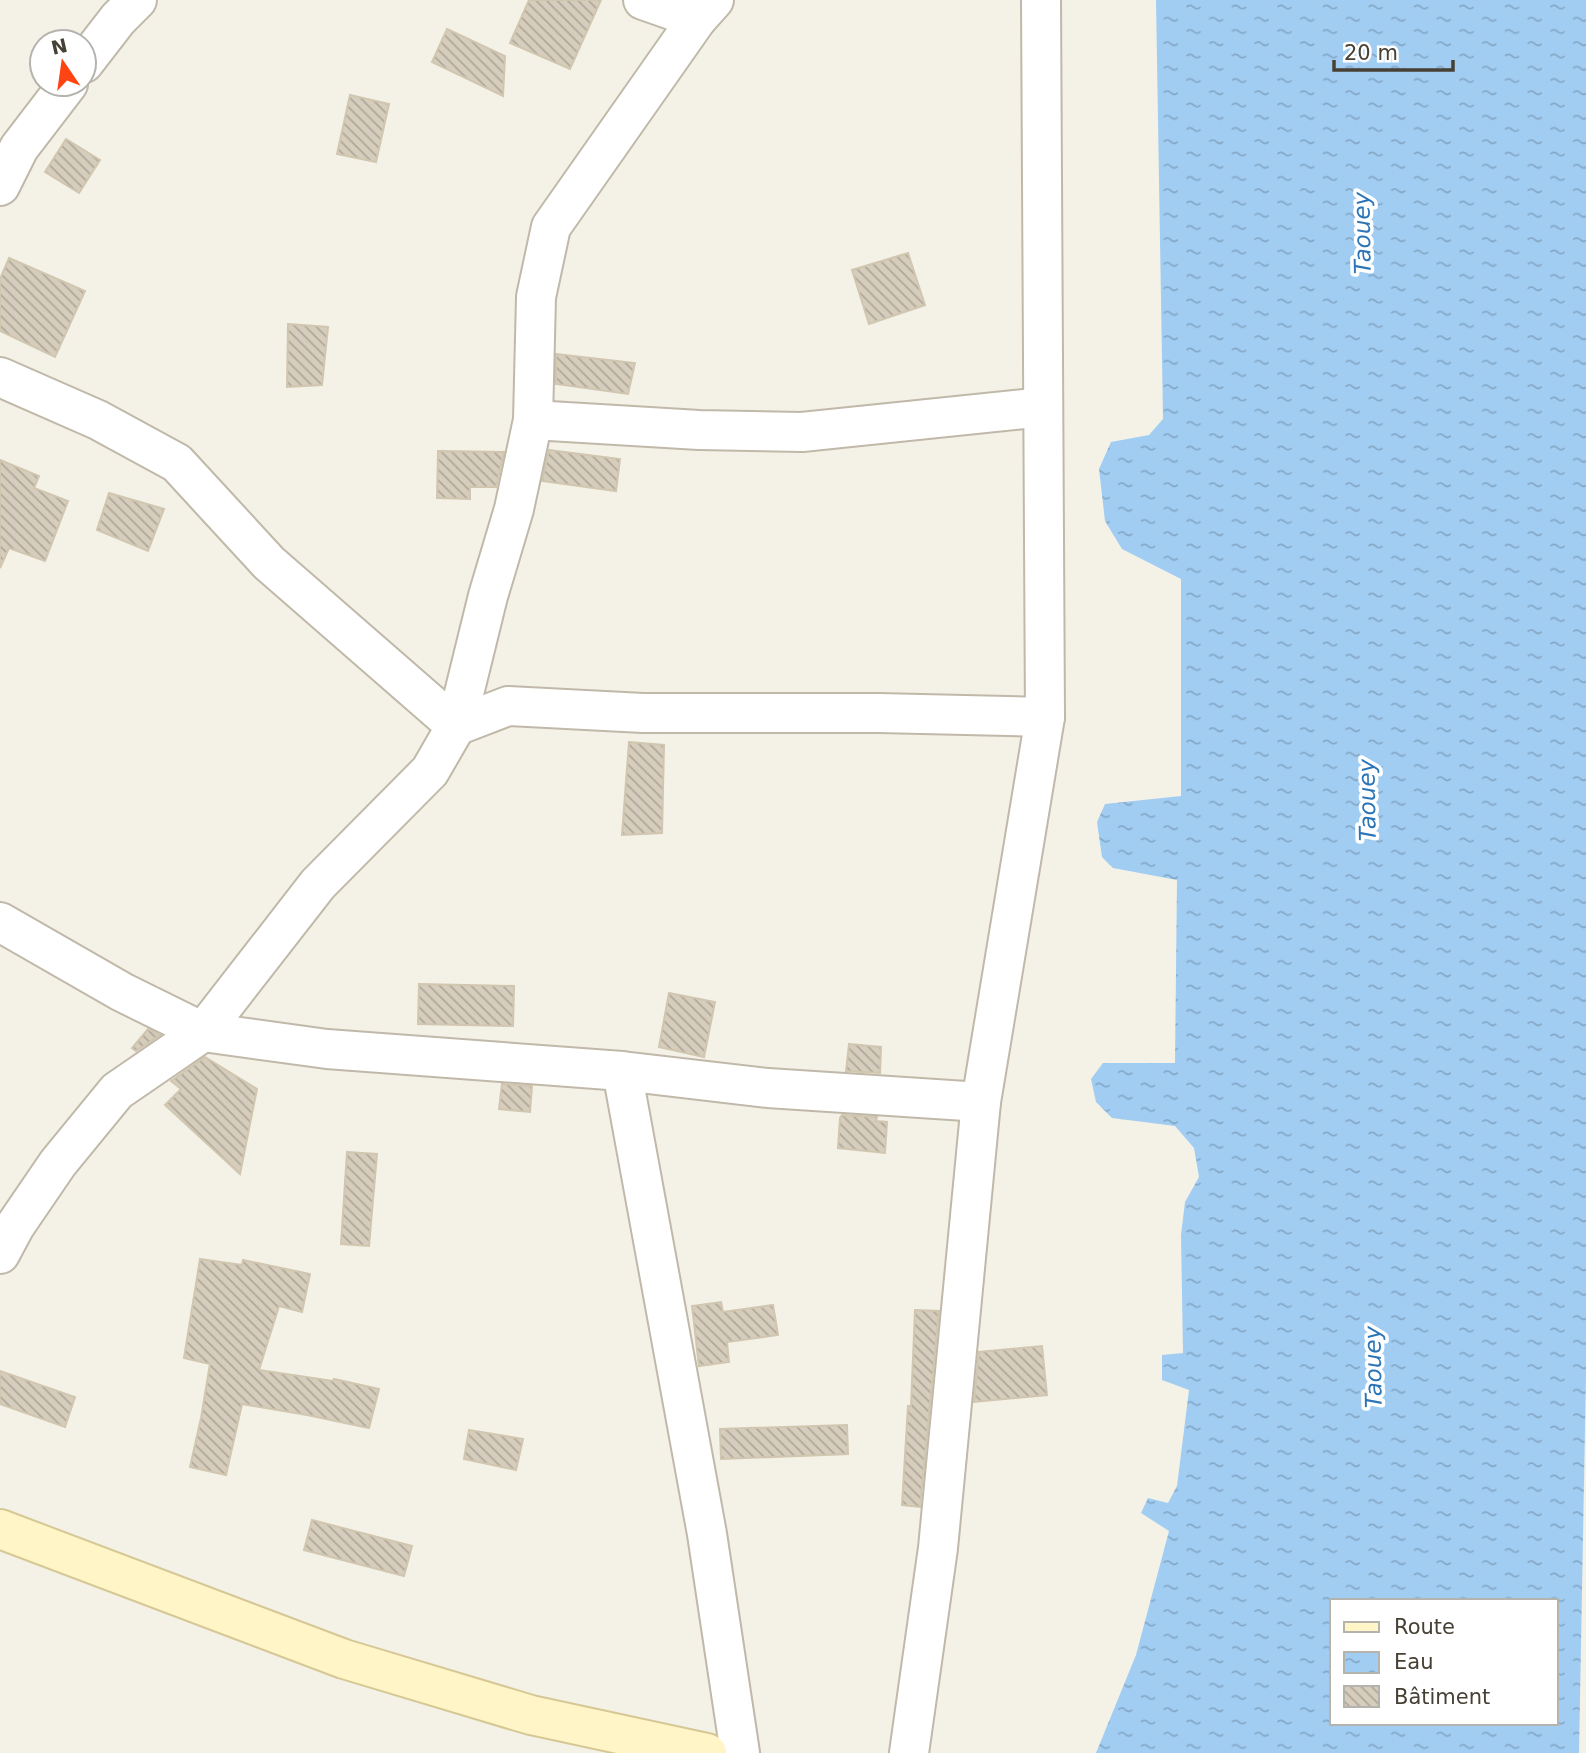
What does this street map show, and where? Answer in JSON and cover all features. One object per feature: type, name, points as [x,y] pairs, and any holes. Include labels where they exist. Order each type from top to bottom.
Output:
[{"type":"street","points":[[98,45],[137,0]]},
{"type":"street","points":[[0,1254],[15,1226],[58,1163],[117,1091],[202,1032],[318,884],[430,771],[456,726],[488,596],[514,509],[533,420],[536,298],[551,227],[706,10],[643,0]]},
{"type":"street","points":[[909,1753],[938,1548],[981,1102],[1045,716],[1041,0]]},
{"type":"street","points":[[0,186],[19,148],[57,98]]},
{"type":"street","points":[[0,377],[98,420],[177,463],[269,563],[456,726]]},
{"type":"street","points":[[533,420],[699,430],[802,432],[1043,407]]},
{"type":"street","points":[[456,726],[508,706],[643,713],[1045,716]]},
{"type":"street","points":[[0,922],[122,992],[202,1032],[327,1049],[622,1071],[768,1088],[981,1102]]},
{"type":"street","points":[[622,1071],[707,1534],[740,1753]]},
{"type":"street","points":[[0,1530],[344,1659],[531,1715],[707,1753]]},
{"type":"water","name":"Taouey","points":[[1156,0],[1586,0],[1586,1374],[1579,1753],[1096,1753],[1136,1655],[1169,1531],[1141,1513],[1148,1498],[1168,1503],[1177,1486],[1189,1390],[1162,1380],[1162,1355],[1183,1353],[1181,1235],[1185,1202],[1199,1177],[1194,1148],[1175,1126],[1112,1118],[1096,1102],[1091,1079],[1103,1063],[1175,1063],[1177,880],[1113,868],[1102,857],[1097,822],[1105,804],[1181,796],[1181,579],[1122,549],[1105,521],[1099,469],[1111,442],[1149,435],[1163,419]]},
{"type":"building","points":[[529,0],[601,0],[570,69],[510,43]]},
{"type":"building","points":[[447,29],[505,56],[503,96],[432,62]]},
{"type":"building","points":[[350,95],[389,104],[376,162],[337,154]]},
{"type":"building","points":[[66,139],[100,160],[79,193],[45,172]]},
{"type":"building","points":[[908,253],[925,305],[869,324],[852,270]]},
{"type":"building","points":[[9,258],[85,291],[55,357],[0,331],[0,279]]},
{"type":"building","points":[[288,324],[328,327],[322,385],[287,387]]},
{"type":"building","points":[[556,354],[635,363],[628,394],[556,384]]},
{"type":"building","points":[[549,450],[620,459],[616,491],[542,481]]},
{"type":"building","points":[[438,451],[504,452],[496,487],[470,487],[470,499],[437,498]]},
{"type":"building","points":[[0,460],[39,476],[34,488],[68,501],[45,561],[9,548],[0,568]]},
{"type":"building","points":[[109,493],[164,509],[148,551],[97,530]]},
{"type":"building","points":[[629,742],[664,745],[662,833],[622,835]]},
{"type":"building","points":[[419,984],[514,986],[513,1026],[418,1024]]},
{"type":"building","points":[[669,993],[715,1002],[704,1057],[659,1047]]},
{"type":"building","points":[[148,1029],[160,1035],[136,1051],[132,1048]]},
{"type":"building","points":[[849,1044],[881,1047],[880,1073],[846,1071]]},
{"type":"building","points":[[205,1057],[257,1089],[240,1174],[165,1105],[181,1089],[171,1081]]},
{"type":"building","points":[[502,1084],[532,1086],[530,1112],[499,1109]]},
{"type":"building","points":[[842,1115],[877,1117],[876,1121],[887,1122],[885,1153],[838,1148]]},
{"type":"building","points":[[347,1152],[377,1154],[369,1246],[341,1244]]},
{"type":"building","points":[[200,1259],[242,1265],[243,1260],[310,1274],[302,1312],[279,1306],[259,1370],[333,1381],[334,1379],[379,1389],[369,1428],[242,1404],[226,1475],[190,1467],[210,1364],[184,1358]]},
{"type":"building","points":[[721,1302],[723,1312],[773,1305],[778,1335],[727,1342],[729,1362],[699,1366],[692,1306]]},
{"type":"building","points":[[915,1310],[939,1311],[920,1507],[902,1505],[908,1406],[911,1406]]},
{"type":"building","points":[[1042,1346],[1047,1395],[974,1402],[979,1352]]},
{"type":"building","points":[[0,1371],[75,1397],[65,1427],[0,1404]]},
{"type":"building","points":[[847,1425],[848,1454],[721,1459],[720,1429]]},
{"type":"building","points":[[469,1430],[523,1439],[516,1470],[464,1459]]},
{"type":"building","points":[[312,1520],[412,1546],[404,1576],[304,1550]]}]
